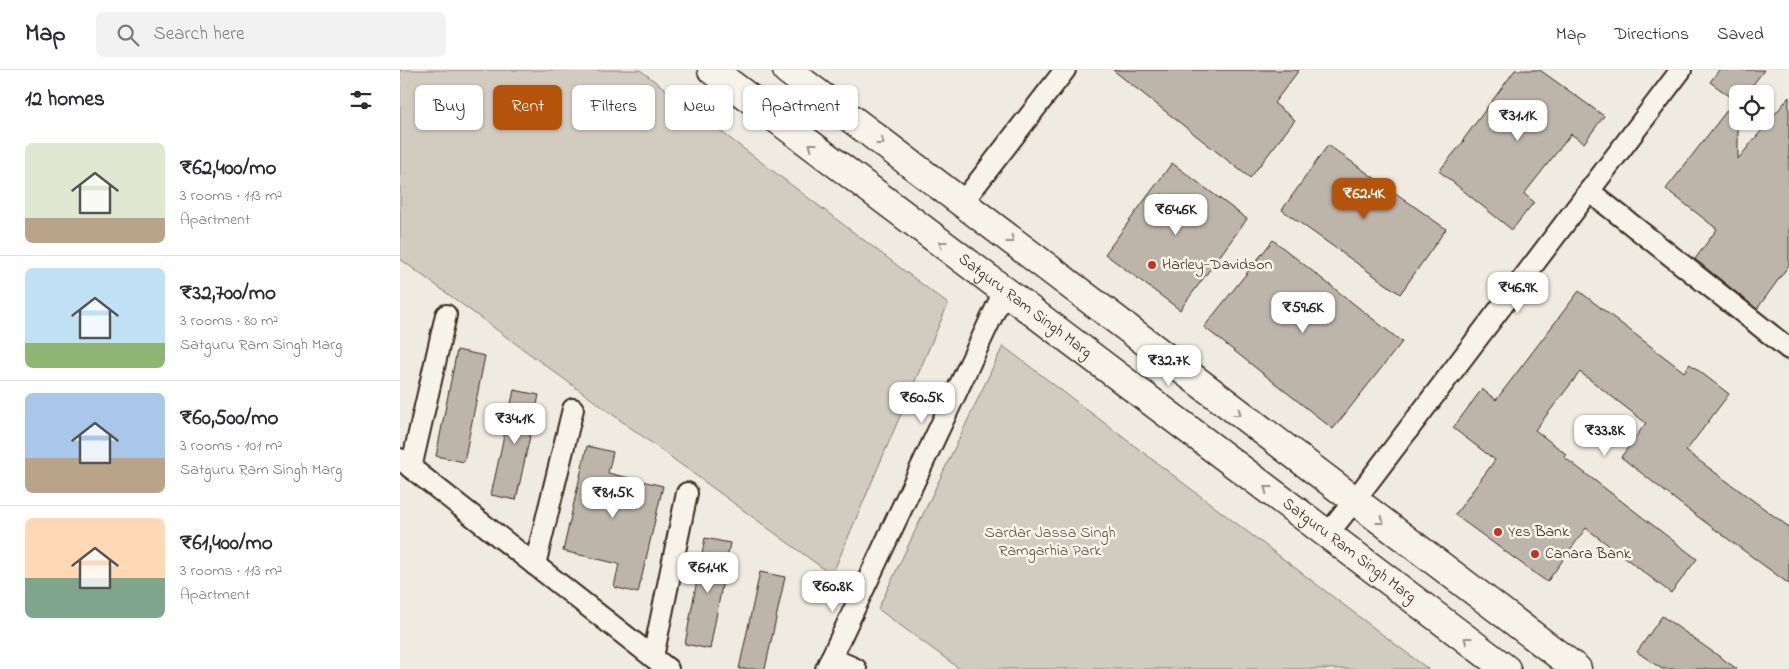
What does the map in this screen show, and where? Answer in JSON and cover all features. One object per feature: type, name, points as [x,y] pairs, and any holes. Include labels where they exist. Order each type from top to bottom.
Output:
[{"type":"main road","name":"Satguru Ram Singh Marg","points":[[712,70],[1506,669]]},
{"type":"main road","points":[[787,70],[1577,669]]},
{"type":"street","points":[[962,203],[1065,70]]},
{"type":"street","points":[[1327,535],[1681,70]]},
{"type":"street","points":[[1589,191],[1789,349]]},
{"type":"street","points":[[856,669],[828,664],[1004,290]]},
{"type":"street","points":[[446,315],[406,464],[661,663],[687,493]]},
{"type":"street","points":[[535,565],[573,410]]},
{"type":"green space","points":[[400,70],[640,70],[665,89],[665,130],[719,130],[948,304],[832,575],[400,259]]},
{"type":"green space","name":"Sardar Jassa Singh Ramgarhia Park","points":[[1003,346],[1428,669],[960,669],[878,609]]},
{"type":"building","points":[[1113,70],[1299,70],[1274,103],[1295,120],[1250,178]]},
{"type":"building","points":[[1515,70],[1540,70],[1604,116],[1584,143],[1571,134],[1524,194],[1534,202],[1512,230],[1439,171],[1464,141]]},
{"type":"building","points":[[1719,70],[1764,70],[1753,85],[1729,85],[1729,96],[1710,82]]},
{"type":"building","points":[[1789,97],[1789,265],[1757,309],[1695,259],[1717,229],[1666,189],[1729,108],[1729,130],[1738,130],[1738,159],[1762,130],[1774,130],[1774,115]]},
{"type":"building","points":[[1328,145],[1446,229],[1400,294],[1282,210]]},
{"type":"building","points":[[1172,163],[1247,219],[1180,310],[1105,254]]},
{"type":"building","points":[[1273,240],[1402,342],[1333,429],[1204,327]]},
{"type":"building","points":[[1579,291],[1684,372],[1690,364],[1729,394],[1686,451],[1789,527],[1789,584],[1682,505],[1621,457],[1646,423],[1580,372],[1535,430],[1566,454],[1564,457],[1697,559],[1671,593],[1586,528],[1547,582],[1455,515],[1495,460],[1453,428],[1482,389],[1496,400]]},
{"type":"building","points":[[457,350],[485,356],[464,462],[436,456]]},
{"type":"building","points":[[514,390],[539,395],[516,500],[491,495]]},
{"type":"building","points":[[587,446],[613,452],[608,473],[663,486],[638,593],[614,587],[619,564],[563,551]]},
{"type":"building","points":[[705,538],[730,543],[710,649],[685,644]]},
{"type":"building","points":[[760,572],[785,577],[765,669],[739,669]]},
{"type":"building","points":[[1662,616],[1737,669],[1662,669],[1637,652]]},
{"type":"place","name":"Harley-Davidson","points":[[1152,265]]},
{"type":"place","name":"Yes Bank","points":[[1498,532]]},
{"type":"place","name":"Canara Bank","points":[[1535,554]]}]
